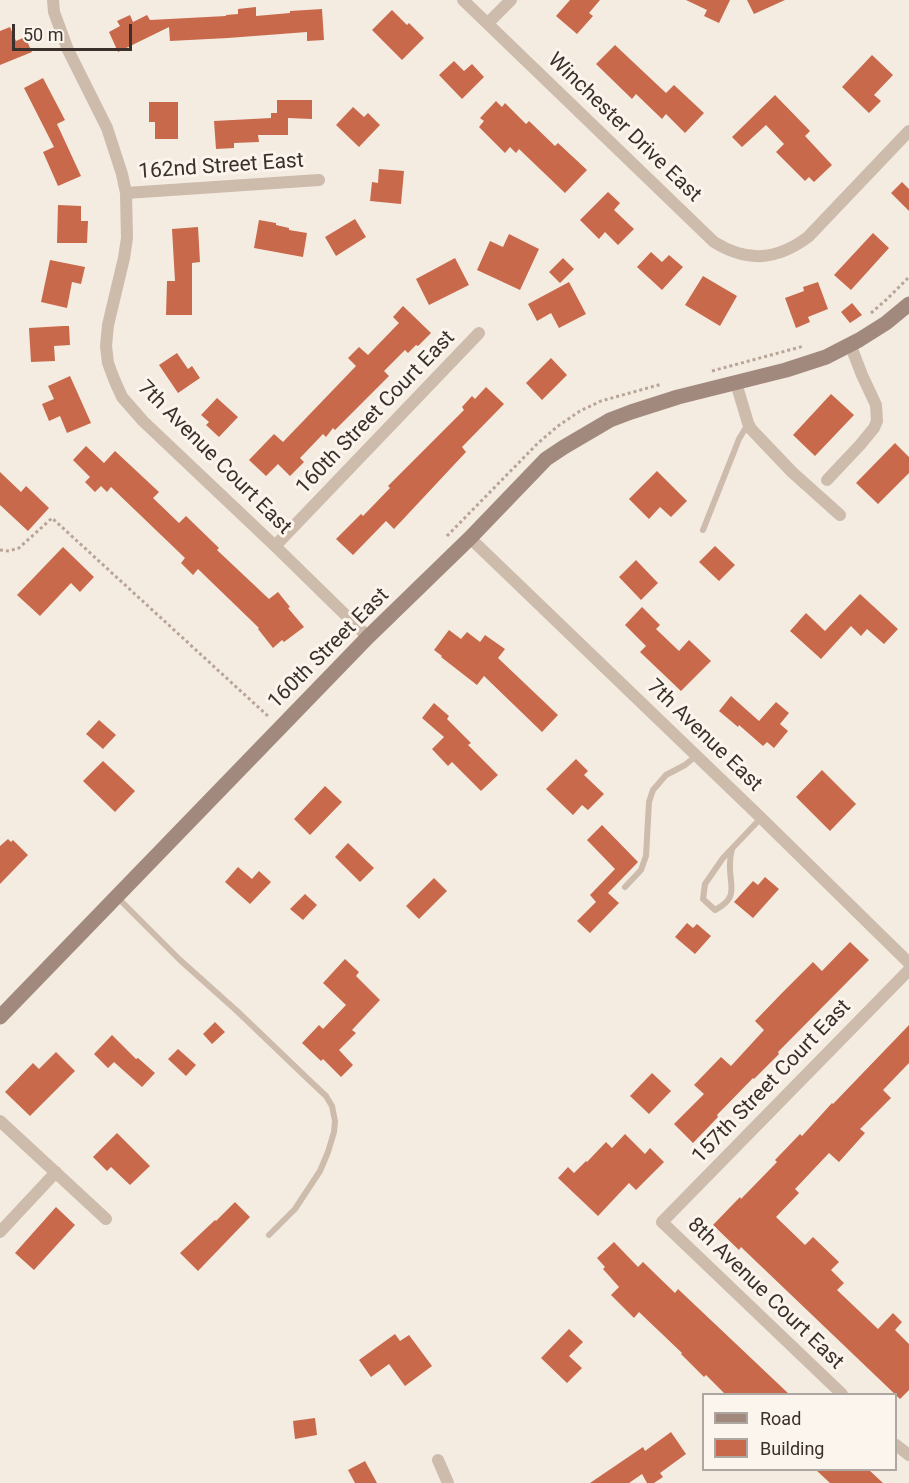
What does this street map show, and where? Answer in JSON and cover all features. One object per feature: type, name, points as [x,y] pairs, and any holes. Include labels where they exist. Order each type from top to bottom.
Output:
[{"type":"street","name":"7th Avenue Court East","points":[[53,0],[54,12],[68,50],[110,135],[126,193],[127,238],[108,325],[106,346],[108,363],[122,398],[368,638]]},
{"type":"street","name":"Winchester Drive East","points":[[463,0],[714,242],[725,249],[747,256],[773,255],[790,249],[808,237],[909,131]]},
{"type":"street","points":[[488,23],[510,0]]},
{"type":"street","name":"162nd Street East","points":[[126,193],[319,180]]},
{"type":"street","name":"160th Street East","points":[[0,1017],[368,638],[470,538],[546,459],[601,425],[630,412],[826,357],[886,323],[909,304]]},
{"type":"street","name":"160th Street Court East","points":[[275,546],[479,333]]},
{"type":"street","points":[[828,480],[867,437],[877,421],[876,405],[850,344]]},
{"type":"street","points":[[736,383],[748,423],[752,429],[792,472],[840,515]]},
{"type":"street","name":"7th Avenue East","points":[[470,538],[909,963]]},
{"type":"street","name":"157th Street Court East","points":[[662,1222],[909,970]]},
{"type":"street","points":[[0,1121],[106,1219]]},
{"type":"street","points":[[0,1232],[56,1172]]},
{"type":"street","name":"8th Avenue Court East","points":[[662,1222],[840,1393]]},
{"type":"street","points":[[897,1445],[909,1455]]},
{"type":"street","points":[[438,1460],[448,1483]]},
{"type":"lane","points":[[703,530],[739,439],[748,423]]},
{"type":"lane","points":[[625,887],[641,870],[646,856],[649,802],[653,790],[666,775],[696,756]]},
{"type":"lane","points":[[732,849],[729,864],[732,890],[726,904],[715,910],[703,899],[705,884],[723,858],[761,818]]},
{"type":"lane","points":[[117,897],[180,960],[326,1096],[332,1106],[335,1121],[334,1132],[320,1171],[295,1209],[269,1235]]},
{"type":"path","points":[[0,550],[9,551],[19,548],[52,518],[281,727]]},
{"type":"building","points":[[570,0],[600,0],[589,13],[593,16],[577,34],[556,16]]},
{"type":"building","points":[[686,0],[730,0],[719,23],[704,16],[707,10]]},
{"type":"building","points":[[747,0],[785,0],[754,14]]},
{"type":"building","points":[[256,7],[256,16],[322,9],[324,40],[307,41],[307,32],[170,41],[169,27],[118,52],[109,32],[120,26],[117,21],[130,15],[133,22],[147,15],[150,20],[226,16],[238,14],[238,9]]},
{"type":"building","points":[[392,10],[424,38],[402,60],[372,30]]},
{"type":"building","points":[[10,27],[16,41],[25,37],[32,52],[0,65],[0,31]]},
{"type":"building","points":[[615,45],[666,93],[674,85],[704,113],[685,133],[666,114],[662,119],[636,94],[632,99],[596,64]]},
{"type":"building","points":[[872,55],[893,75],[874,95],[881,101],[869,113],[842,87]]},
{"type":"building","points":[[454,61],[464,71],[472,64],[484,77],[462,99],[439,75]]},
{"type":"building","points":[[43,78],[65,120],[57,124],[81,176],[58,186],[43,152],[54,147],[24,88]]},
{"type":"building","points":[[775,95],[810,131],[805,136],[832,165],[814,182],[809,177],[805,181],[776,152],[784,144],[766,125],[742,147],[732,137]]},
{"type":"building","points":[[277,100],[312,100],[312,119],[288,118],[288,135],[258,135],[259,142],[234,143],[234,148],[216,149],[214,121],[271,118],[271,113],[277,113]]},
{"type":"building","points":[[496,101],[502,107],[505,103],[526,124],[529,121],[555,146],[558,143],[587,170],[565,193],[519,149],[516,153],[510,147],[505,153],[479,127],[484,121],[480,118]]},
{"type":"building","points":[[149,102],[178,102],[178,139],[155,139],[155,122],[149,122]]},
{"type":"building","points":[[353,107],[364,117],[368,113],[380,125],[359,147],[336,125]]},
{"type":"building","points":[[379,169],[404,171],[401,204],[370,201],[372,182],[378,183]]},
{"type":"building","points":[[902,182],[909,189],[909,211],[891,193]]},
{"type":"building","points":[[608,192],[620,203],[614,210],[634,229],[618,245],[605,232],[599,239],[580,220]]},
{"type":"building","points":[[58,205],[81,206],[81,221],[88,221],[87,243],[57,243]]},
{"type":"building","points":[[355,219],[366,237],[336,256],[325,237]]},
{"type":"building","points":[[259,220],[276,223],[289,230],[307,233],[303,257],[254,248]]},
{"type":"building","points":[[198,227],[200,262],[192,263],[192,315],[166,315],[167,281],[175,281],[172,229]]},
{"type":"building","points":[[873,233],[889,248],[851,290],[834,275]]},
{"type":"building","points":[[509,234],[539,249],[520,290],[477,270],[490,241],[503,247]]},
{"type":"building","points":[[651,252],[662,262],[669,255],[683,267],[662,290],[637,267]]},
{"type":"building","points":[[455,258],[469,285],[429,305],[416,279]]},
{"type":"building","points":[[563,258],[574,269],[560,283],[549,272]]},
{"type":"building","points":[[50,260],[85,267],[81,284],[72,282],[67,308],[41,302]]},
{"type":"building","points":[[703,276],[737,296],[720,326],[685,305]]},
{"type":"building","points":[[569,282],[586,314],[559,328],[551,313],[537,321],[528,304]]},
{"type":"building","points":[[818,282],[828,309],[808,317],[810,322],[796,328],[785,298],[804,291],[803,287]]},
{"type":"building","points":[[852,303],[862,315],[850,323],[841,312]]},
{"type":"building","points":[[403,306],[431,333],[408,353],[405,350],[384,371],[389,376],[335,430],[333,428],[326,437],[323,434],[300,458],[304,462],[290,476],[278,464],[266,476],[249,460],[274,434],[283,442],[356,366],[348,358],[359,347],[368,355],[399,323],[393,317]]},
{"type":"building","points":[[69,326],[70,345],[54,346],[55,361],[31,362],[29,328]]},
{"type":"building","points":[[177,353],[188,369],[192,366],[200,378],[178,393],[159,365]]},
{"type":"building","points":[[551,358],[567,375],[542,400],[526,383]]},
{"type":"building","points":[[70,376],[91,423],[67,433],[60,416],[49,421],[42,404],[54,399],[48,386]]},
{"type":"building","points":[[486,387],[504,404],[462,447],[466,452],[394,529],[386,521],[353,555],[336,539],[361,514],[363,516],[390,488],[388,486],[464,410],[462,407],[472,396],[475,399]]},
{"type":"building","points":[[831,394],[854,415],[815,456],[793,435]]},
{"type":"building","points":[[217,398],[238,417],[219,437],[206,425],[209,422],[201,415]]},
{"type":"building","points":[[895,443],[909,457],[909,473],[878,504],[856,483]]},
{"type":"building","points":[[86,446],[104,463],[115,451],[159,492],[153,498],[179,523],[186,516],[219,548],[217,550],[269,599],[278,592],[304,627],[273,648],[259,628],[198,569],[193,575],[181,563],[185,558],[111,487],[107,492],[101,486],[95,492],[85,482],[90,477],[73,460]]},
{"type":"building","points":[[657,471],[687,501],[671,517],[660,507],[649,519],[629,499]]},
{"type":"building","points":[[0,472],[21,492],[26,486],[49,508],[28,531],[0,505]]},
{"type":"building","points":[[715,546],[735,565],[719,581],[699,562]]},
{"type":"building","points":[[63,547],[94,577],[80,592],[71,583],[40,616],[17,595]]},
{"type":"building","points":[[636,560],[658,583],[641,600],[619,577]]},
{"type":"building","points":[[860,594],[898,629],[884,644],[867,629],[861,636],[851,626],[821,659],[790,631],[806,613],[825,631]]},
{"type":"building","points":[[642,607],[660,625],[656,629],[679,651],[689,640],[711,661],[681,691],[640,652],[646,646],[625,625]]},
{"type":"building","points":[[449,630],[461,639],[467,632],[480,642],[485,635],[505,649],[498,658],[558,715],[542,732],[484,676],[477,685],[441,657],[434,650]]},
{"type":"building","points":[[731,696],[759,721],[776,702],[789,713],[780,724],[788,731],[774,748],[767,742],[763,746],[719,711]]},
{"type":"building","points":[[434,703],[449,716],[447,719],[471,743],[468,745],[498,775],[481,791],[452,762],[448,766],[432,749],[444,737],[422,718]]},
{"type":"building","points":[[99,720],[116,735],[103,749],[86,734]]},
{"type":"building","points":[[576,759],[588,771],[584,775],[604,794],[588,810],[582,805],[573,815],[546,789]]},
{"type":"building","points":[[103,761],[135,791],[115,812],[83,781]]},
{"type":"building","points":[[822,770],[856,804],[830,831],[796,797]]},
{"type":"building","points":[[325,786],[342,802],[310,835],[294,819]]},
{"type":"building","points":[[602,825],[638,862],[608,893],[619,903],[590,933],[577,921],[596,902],[590,895],[615,869],[587,840]]},
{"type":"building","points":[[8,839],[11,842],[13,840],[28,855],[0,884],[0,846]]},
{"type":"building","points":[[348,843],[374,868],[360,882],[335,857]]},
{"type":"building","points":[[238,867],[252,879],[259,871],[271,882],[250,904],[225,882]]},
{"type":"building","points":[[765,877],[779,889],[753,918],[734,902],[753,881],[758,885]]},
{"type":"building","points":[[434,878],[447,891],[419,919],[406,906]]},
{"type":"building","points":[[305,894],[317,905],[303,920],[290,909]]},
{"type":"building","points":[[687,923],[693,928],[697,924],[711,936],[695,954],[675,937]]},
{"type":"building","points":[[850,942],[869,960],[717,1115],[718,1117],[693,1143],[674,1124],[704,1094],[694,1085],[721,1057],[731,1066],[764,1030],[755,1021],[813,962],[822,971]]},
{"type":"building","points":[[345,959],[359,972],[356,976],[380,1000],[352,1030],[356,1033],[339,1050],[353,1065],[341,1077],[302,1043],[319,1025],[323,1029],[346,1005],[323,983]]},
{"type":"building","points":[[215,1022],[225,1032],[212,1044],[203,1034]]},
{"type":"building","points":[[909,1025],[909,1063],[883,1090],[891,1098],[860,1129],[865,1133],[839,1162],[829,1153],[795,1189],[799,1193],[776,1217],[805,1245],[813,1237],[839,1262],[831,1270],[844,1283],[837,1290],[878,1329],[893,1313],[902,1322],[895,1330],[909,1344],[909,1390],[900,1399],[897,1393],[894,1393],[741,1247],[739,1250],[713,1225],[777,1162],[775,1160],[800,1134],[802,1136]]},
{"type":"building","points":[[112,1035],[136,1059],[138,1058],[155,1073],[142,1087],[114,1062],[108,1068],[94,1054]]},
{"type":"building","points":[[178,1049],[196,1065],[186,1076],[168,1059]]},
{"type":"building","points":[[56,1052],[75,1071],[30,1116],[5,1092],[33,1063],[39,1069]]},
{"type":"building","points":[[652,1073],[671,1091],[649,1114],[630,1096]]},
{"type":"building","points":[[117,1133],[150,1166],[130,1185],[111,1167],[107,1171],[93,1157]]},
{"type":"building","points":[[625,1134],[645,1154],[650,1148],[664,1162],[636,1190],[629,1183],[598,1216],[558,1178],[568,1167],[574,1173],[606,1142],[612,1148]]},
{"type":"building","points":[[235,1202],[250,1217],[198,1271],[180,1253]]},
{"type":"building","points":[[56,1207],[75,1225],[34,1270],[15,1253]]},
{"type":"building","points":[[614,1242],[638,1267],[643,1262],[675,1293],[678,1289],[788,1393],[724,1393],[706,1375],[704,1377],[639,1312],[634,1318],[611,1295],[619,1287],[603,1269],[605,1267],[597,1258]]},
{"type":"building","points":[[569,1329],[583,1342],[569,1356],[582,1368],[567,1383],[541,1358]]},
{"type":"building","points":[[395,1334],[400,1341],[409,1335],[432,1366],[405,1386],[389,1364],[371,1377],[359,1360]]},
{"type":"building","points":[[315,1418],[317,1435],[295,1439],[293,1421]]},
{"type":"building","points":[[671,1432],[686,1454],[660,1473],[663,1477],[654,1483],[647,1483],[642,1474],[629,1483],[590,1483],[643,1447],[645,1451]]},
{"type":"building","points":[[365,1461],[377,1483],[355,1483],[348,1470]]},
{"type":"building","points":[[817,1471],[870,1471],[883,1483],[830,1483]]}]
